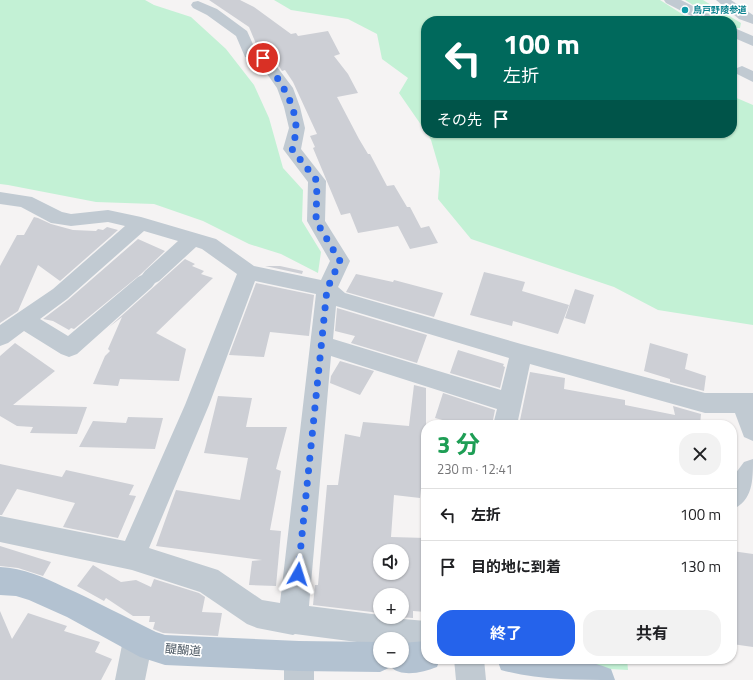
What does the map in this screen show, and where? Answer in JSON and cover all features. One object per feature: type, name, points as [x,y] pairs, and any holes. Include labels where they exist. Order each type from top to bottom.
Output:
[{"type":"main road","name":"醍醐道","points":[[0,581],[16,582],[32,587],[78,607],[138,640],[165,650],[299,668],[373,659]]},
{"type":"main road","points":[[409,657],[421,656]]},
{"type":"main road","points":[[533,664],[600,680]]},
{"type":"street","points":[[671,0],[701,16]]},
{"type":"street","points":[[722,0],[744,16],[753,20]]},
{"type":"street","points":[[198,5],[212,12],[242,34],[250,54],[263,58],[285,88],[292,107],[296,128],[292,149],[317,181],[316,221],[340,261],[327,289],[293,620]]},
{"type":"street","points":[[737,34],[753,42]]},
{"type":"street","points":[[0,198],[25,201],[58,218],[71,220],[108,216],[141,224],[209,244],[248,272],[327,289],[338,299],[521,353],[705,403],[748,403],[753,430]]},
{"type":"street","points":[[0,337],[60,294],[141,224]]},
{"type":"street","points":[[24,320],[69,348],[193,240]]},
{"type":"street","points":[[132,556],[197,405],[248,272]]},
{"type":"street","points":[[322,344],[510,403]]},
{"type":"street","points":[[506,420],[521,353]]},
{"type":"street","points":[[737,491],[753,470]]},
{"type":"street","points":[[0,529],[132,556],[208,580],[257,614],[293,620],[421,635]]},
{"type":"street","points":[[130,680],[138,640]]},
{"type":"street","points":[[469,664],[471,680]]},
{"type":"green space","points":[[0,0],[145,0],[154,5],[191,17],[226,49],[254,85],[269,118],[283,168],[303,190],[302,221],[321,252],[318,273],[281,254],[249,244],[203,221],[154,204],[96,202],[0,184]]},
{"type":"green space","points":[[274,0],[660,0],[685,16],[421,16],[421,125],[399,93],[408,78],[382,59],[377,34],[348,19],[291,10]]},
{"type":"green space","points":[[685,0],[703,0],[729,16],[711,16]]},
{"type":"green space","points":[[737,21],[741,23],[740,28],[737,28]]},
{"type":"green space","points":[[737,98],[753,105],[753,325],[658,310],[614,287],[471,239],[438,199],[440,171],[430,138],[737,138]]},
{"type":"green space","points":[[590,664],[627,664],[628,670],[610,669]]},
{"type":"building","points":[[209,0],[240,0],[254,7],[291,34],[296,33],[298,36],[328,31],[340,54],[334,56],[348,74],[358,93],[337,97],[359,139],[368,154],[370,154],[387,186],[394,185],[407,207],[410,207],[421,228],[429,226],[438,243],[410,249],[398,226],[358,233],[350,213],[341,215],[313,148],[315,147],[310,136],[317,134],[293,82],[285,70],[282,71],[269,50],[259,51],[249,27]]},
{"type":"building","points":[[34,217],[51,224],[73,230],[96,231],[98,229],[103,230],[107,227],[118,230],[60,281],[38,265],[18,311],[0,323],[0,266],[17,235],[24,235]]},
{"type":"building","points":[[138,239],[165,251],[141,274],[74,329],[71,328],[69,330],[53,321],[43,319],[68,300]]},
{"type":"building","points":[[185,259],[195,264],[192,266],[204,271],[201,274],[213,278],[156,333],[186,349],[179,381],[120,379],[118,386],[93,384],[105,356],[110,351],[108,349],[122,317],[109,327]]},
{"type":"building","points":[[265,266],[280,266],[303,271],[302,274]]},
{"type":"building","points":[[484,272],[525,282],[522,291],[569,305],[558,334],[513,321],[512,326],[470,315]]},
{"type":"building","points":[[356,274],[393,282],[394,280],[443,293],[434,317],[346,292]]},
{"type":"building","points":[[256,283],[314,295],[309,336],[270,332],[264,357],[229,355]]},
{"type":"building","points":[[575,289],[594,295],[585,324],[565,318]]},
{"type":"building","points":[[337,308],[427,335],[417,363],[351,343],[355,336],[335,331]]},
{"type":"building","points":[[15,343],[55,371],[13,405],[87,407],[77,434],[30,433],[33,427],[17,426],[0,416],[0,356]]},
{"type":"building","points":[[650,343],[688,354],[685,369],[706,376],[704,391],[670,382],[670,379],[644,371]]},
{"type":"building","points":[[458,350],[504,364],[503,366],[505,367],[500,388],[450,373]]},
{"type":"building","points":[[340,361],[374,371],[360,395],[330,383],[331,376]]},
{"type":"building","points":[[530,372],[565,378],[564,389],[625,400],[625,405],[675,415],[673,406],[701,414],[700,420],[520,420]]},
{"type":"building","points":[[414,385],[426,388],[426,420],[421,420],[420,498],[394,495],[391,537],[421,538],[421,612],[413,611],[413,618],[409,618],[409,588],[373,588],[373,612],[313,605],[315,585],[318,585],[327,485],[338,485],[345,434],[360,437],[363,422],[409,426]]},
{"type":"building","points":[[443,393],[495,410],[493,420],[442,420],[435,418]]},
{"type":"building","points":[[218,396],[252,398],[246,427],[287,427],[276,469],[281,471],[270,530],[281,531],[276,586],[249,585],[252,561],[262,560],[156,546],[176,490],[240,500],[248,458],[204,453]]},
{"type":"building","points":[[128,417],[163,418],[155,449],[79,447],[93,421],[126,423]]},
{"type":"building","points":[[0,464],[62,477],[66,470],[134,485],[129,495],[136,496],[118,538],[63,527],[75,503],[17,489],[2,515],[0,515]]},
{"type":"building","points":[[0,546],[51,562],[43,576],[18,568],[0,566]]},
{"type":"building","points":[[737,552],[753,554],[753,647],[737,645]]},
{"type":"building","points":[[93,565],[121,582],[136,580],[151,587],[154,579],[199,593],[205,597],[202,612],[222,613],[218,636],[163,633],[153,629],[155,622],[149,622],[150,616],[133,616],[106,598],[104,601],[77,586]]},
{"type":"building","points":[[0,611],[12,639],[28,613],[67,626],[64,631],[100,642],[95,652],[112,659],[101,680],[0,680]]},
{"type":"place","name":"鳥戸野陵参道","points":[[685,10]]},
{"type":"route","points":[[263,58],[285,88],[292,107],[296,128],[292,149],[317,181],[316,221],[340,261],[327,289],[298,574]]}]
